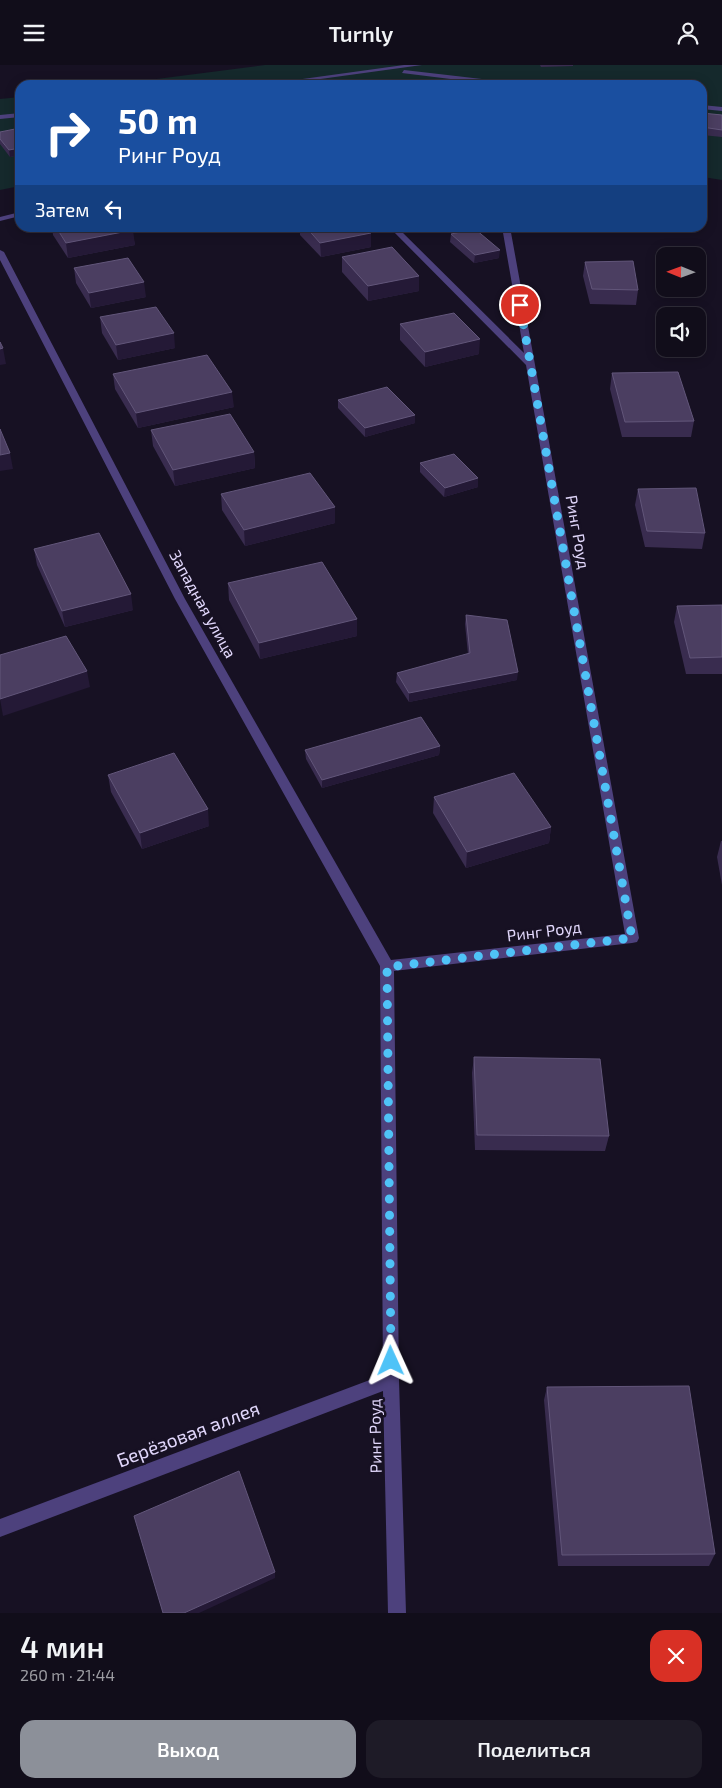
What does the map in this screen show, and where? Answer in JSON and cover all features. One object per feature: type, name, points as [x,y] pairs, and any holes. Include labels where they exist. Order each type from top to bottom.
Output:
[{"type":"street","points":[[303,80],[419,65]]},
{"type":"street","points":[[385,70],[472,80]]},
{"type":"street","points":[[707,108],[722,109]]},
{"type":"street","points":[[0,117],[15,116]]},
{"type":"street","points":[[0,219],[15,215]]},
{"type":"street","points":[[397,232],[530,364]]},
{"type":"street","name":"Ринг Роуд","points":[[396,1613],[391,1380],[387,967],[632,938],[507,232]]},
{"type":"street","name":"Западная улица","points":[[0,252],[180,599],[387,967]]},
{"type":"street","name":"Берёзовая аллея","points":[[0,1528],[391,1380]]},
{"type":"green space","points":[[265,65],[722,65],[722,180],[707,178],[707,80],[149,80]]},
{"type":"green space","points":[[15,98],[15,187],[0,190],[0,99]]},
{"type":"building","points":[[707,114],[722,115],[722,130],[707,128]]},
{"type":"building","points":[[15,129],[15,149],[9,150],[0,139],[0,132]]},
{"type":"building","points":[[59,232],[123,232],[66,243]]},
{"type":"building","points":[[310,232],[371,233],[320,243]]},
{"type":"building","points":[[479,232],[500,250],[475,255],[451,234]]},
{"type":"building","points":[[392,247],[419,276],[368,286],[342,257]]},
{"type":"building","points":[[128,258],[144,282],[89,293],[74,268]]},
{"type":"building","points":[[633,261],[638,290],[592,289],[585,262]]},
{"type":"building","points":[[156,307],[174,333],[116,345],[100,317]]},
{"type":"building","points":[[454,313],[480,339],[425,352],[400,324]]},
{"type":"building","points":[[207,355],[232,392],[136,413],[113,374]]},
{"type":"building","points":[[678,372],[694,421],[625,422],[612,373]]},
{"type":"building","points":[[387,387],[415,415],[365,428],[338,400]]},
{"type":"building","points":[[230,414],[254,452],[173,470],[151,430]]},
{"type":"building","points":[[0,429],[10,453],[0,455]]},
{"type":"building","points":[[454,454],[478,478],[445,488],[420,463]]},
{"type":"building","points":[[310,473],[335,507],[244,530],[221,494]]},
{"type":"building","points":[[696,488],[705,533],[647,531],[638,489]]},
{"type":"building","points":[[99,533],[131,594],[62,611],[34,549]]},
{"type":"building","points":[[322,562],[357,619],[259,643],[228,583]]},
{"type":"building","points":[[722,605],[722,657],[690,658],[677,606]]},
{"type":"building","points":[[466,615],[507,620],[518,672],[409,693],[397,673],[470,653]]},
{"type":"building","points":[[66,636],[87,671],[0,699],[0,655]]},
{"type":"building","points":[[421,717],[440,746],[322,780],[305,750]]},
{"type":"building","points":[[174,753],[208,809],[140,833],[108,775]]},
{"type":"building","points":[[514,773],[551,827],[467,852],[434,797]]},
{"type":"building","points":[[474,1057],[600,1059],[609,1136],[477,1135]]},
{"type":"building","points":[[689,1386],[715,1554],[562,1555],[547,1387]]},
{"type":"building","points":[[239,1471],[275,1572],[184,1613],[163,1613],[134,1516]]},
{"type":"route","points":[[391,1361],[387,967],[632,938],[520,305]]}]
